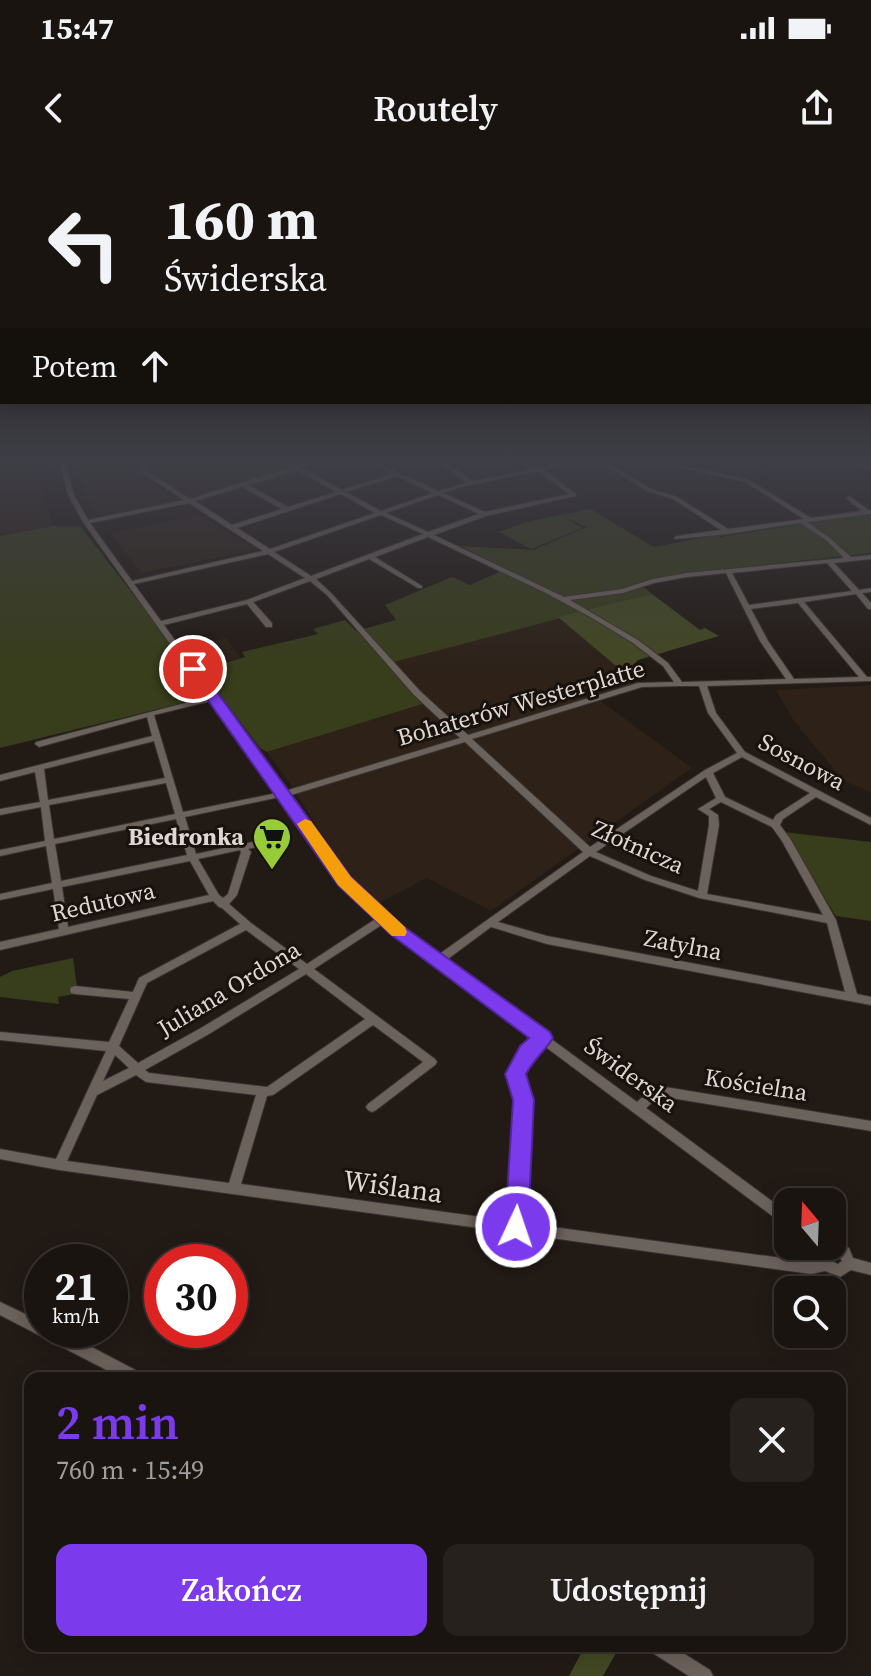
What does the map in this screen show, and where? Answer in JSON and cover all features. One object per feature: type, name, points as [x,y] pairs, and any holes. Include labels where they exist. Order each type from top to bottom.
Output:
[{"type":"street","name":"Świderska","points":[[92,530],[345,881],[383,919],[774,1208]]},
{"type":"street","name":"Złotnicza","points":[[237,530],[312,579],[329,594],[417,693],[589,852],[648,878],[702,896],[831,920]]},
{"type":"street","points":[[131,583],[270,551],[332,530]]},
{"type":"street","points":[[420,530],[593,614],[661,657],[680,684]]},
{"type":"street","points":[[160,624],[249,601],[441,530]]},
{"type":"street","points":[[724,530],[728,532]]},
{"type":"street","points":[[677,538],[743,530]]},
{"type":"street","points":[[815,530],[849,559]]},
{"type":"street","points":[[371,557],[420,587]]},
{"type":"street","points":[[562,599],[623,591],[664,579],[871,557]]},
{"type":"street","points":[[829,561],[871,607]]},
{"type":"street","points":[[729,573],[746,608],[792,682]]},
{"type":"street","points":[[746,608],[871,590]]},
{"type":"street","points":[[799,600],[868,679]]},
{"type":"street","points":[[249,601],[269,625]]},
{"type":"street","name":"Bohaterów Westerplatte","points":[[0,853],[284,794],[641,685],[703,686],[868,679]]},
{"type":"street","name":"Sosnowa","points":[[703,686],[712,713],[742,754],[871,822]]},
{"type":"street","points":[[39,744],[215,698]]},
{"type":"street","points":[[150,714],[192,857],[218,901],[431,1062],[372,1107]]},
{"type":"street","points":[[0,778],[156,738]]},
{"type":"street","points":[[437,961],[589,852],[708,772],[742,754]]},
{"type":"street","points":[[39,768],[64,931]]},
{"type":"street","points":[[708,772],[721,799],[775,825],[831,920],[852,997]]},
{"type":"street","points":[[0,812],[169,780]]},
{"type":"street","points":[[775,825],[779,817],[816,793]]},
{"type":"street","points":[[702,896],[714,825],[713,815],[702,809],[721,799]]},
{"type":"street","points":[[0,897],[257,844]]},
{"type":"street","points":[[218,901],[232,895],[246,852],[243,848]]},
{"type":"street","name":"Redutowa","points":[[0,946],[218,901]]},
{"type":"street","name":"Juliana Ordona","points":[[94,1091],[137,1070],[308,969],[383,919]]},
{"type":"street","name":"Zatylna","points":[[490,923],[547,940],[871,1001]]},
{"type":"street","points":[[59,1165],[143,981],[247,925]]},
{"type":"street","points":[[75,990],[137,996]]},
{"type":"street","points":[[0,1036],[113,1047],[146,1077],[269,1092],[373,1019]]},
{"type":"street","points":[[516,1227],[523,1100],[515,1074],[527,1052],[543,1038]]},
{"type":"street","points":[[233,1189],[263,1092]]},
{"type":"street","name":"Kościelna","points":[[639,1108],[652,1095],[665,1092],[871,1126]]},
{"type":"street","name":"Wiślana","points":[[0,1154],[59,1165],[811,1268],[819,1260]]},
{"type":"street","name":"Wiślana","points":[[832,1260],[840,1271],[849,1263],[871,1269]]},
{"type":"street","points":[[0,1308],[24,1319]]},
{"type":"street","points":[[80,1348],[125,1372]]},
{"type":"street","points":[[666,1652],[704,1676]]},
{"type":"shaded area","points":[[0,530],[33,530],[0,536]]},
{"type":"shaded area","points":[[127,530],[224,530],[257,549],[141,573],[111,533]]},
{"type":"shaded area","points":[[558,617],[641,685],[598,699],[692,768],[491,911],[427,878],[375,905],[336,857],[267,752],[426,703],[390,663]]},
{"type":"shaded area","points":[[226,638],[241,658],[214,665],[199,645]]},
{"type":"shaded area","points":[[871,685],[871,792],[844,781],[794,721],[776,690]]},
{"type":"green space","points":[[33,530],[83,530],[157,625],[207,697],[0,748],[0,536]]},
{"type":"green space","points":[[505,530],[578,530],[531,549],[499,532]]},
{"type":"green space","points":[[581,530],[625,530],[654,547],[715,535],[720,537],[766,530],[871,530],[871,553],[686,573],[639,583],[652,594],[390,663],[426,703],[267,752],[260,748],[201,670],[245,657],[242,652],[318,634],[313,629],[345,620],[356,631],[396,620],[385,605],[452,577],[470,585],[506,569],[461,546],[533,550]]},
{"type":"green space","points":[[652,594],[700,630],[705,628],[719,636],[638,660],[630,668],[641,669],[634,681],[558,617]]},
{"type":"green space","points":[[783,832],[871,842],[871,921],[836,916]]},
{"type":"green space","points":[[73,958],[75,994],[58,997],[59,1004],[0,997],[0,977],[12,971]]},
{"type":"green space","points":[[582,1652],[617,1652],[603,1676],[569,1676]]},
{"type":"slow traffic","points":[[305,824],[345,881],[398,932]]},
{"type":"place","name":"Biedronka","points":[[272,871]]},
{"type":"route","points":[[193,669],[345,881],[396,930],[543,1038],[527,1052],[515,1074],[523,1100],[516,1227]]}]
